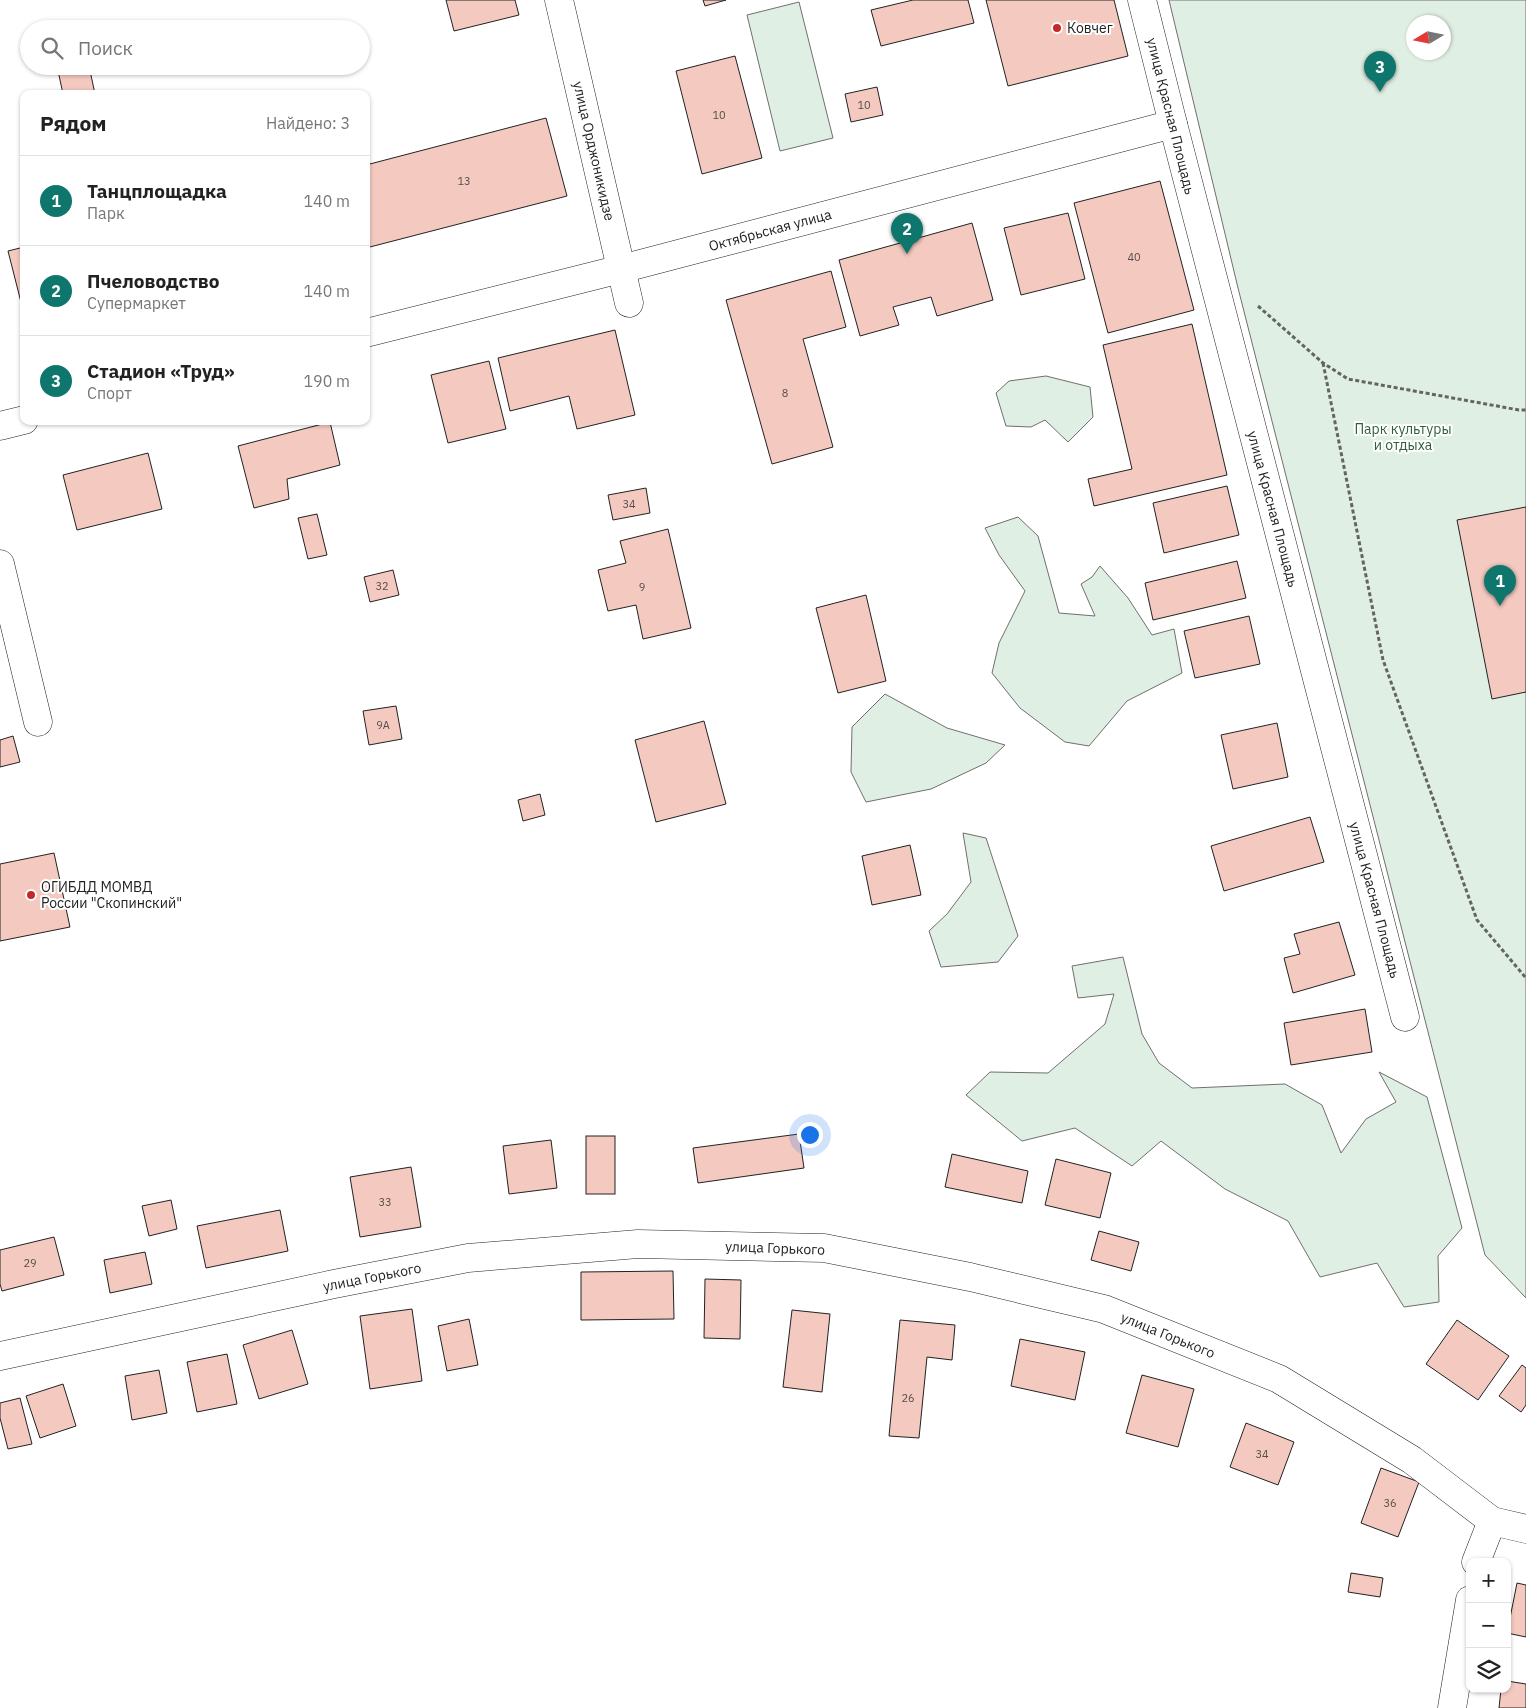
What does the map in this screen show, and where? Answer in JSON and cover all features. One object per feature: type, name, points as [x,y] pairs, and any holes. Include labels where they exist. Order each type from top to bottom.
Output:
[{"type":"street","name":"улица Орджоникидзе","points":[[559,0],[629,303]]},
{"type":"street","name":"улица Красная Площадь","points":[[1142,0],[1172,124],[1405,1017]]},
{"type":"street","name":"Октябрьская улица","points":[[370,332],[621,269],[1172,124]]},
{"type":"street","points":[[0,426],[20,421]]},
{"type":"street","points":[[0,564],[38,722]]},
{"type":"street","name":"улица Горького","points":[[0,1356],[334,1284],[468,1258],[638,1244],[824,1248],[970,1277],[1104,1309],[1279,1379],[1412,1460],[1492,1521],[1526,1529]]},
{"type":"street","points":[[1478,1558],[1492,1521]]},
{"type":"street","points":[[1452,1708],[1470,1603]]},
{"type":"path","points":[[1252,300],[1323,362],[1348,379],[1526,410]]},
{"type":"path","points":[[1323,362],[1383,660],[1477,920],[1526,978]]},
{"type":"green space","name":"Парк культуры и отдыха","points":[[1169,0],[1526,0],[1526,1298],[1485,1255],[1238,288]]},
{"type":"green space","points":[[799,2],[833,138],[780,151],[747,15]]},
{"type":"green space","points":[[1046,376],[1090,387],[1093,417],[1068,442],[1045,420],[1031,427],[1006,426],[996,393],[1009,381]]},
{"type":"green space","points":[[1018,517],[1038,536],[1059,613],[1095,616],[1081,584],[1092,577],[1100,566],[1128,598],[1152,635],[1174,629],[1182,673],[1127,701],[1089,746],[1065,742],[1020,708],[992,673],[999,643],[1025,591],[999,555],[985,528]]},
{"type":"green space","points":[[885,694],[947,728],[1005,745],[986,763],[931,789],[866,802],[851,772],[852,727]]},
{"type":"green space","points":[[963,833],[986,838],[1018,936],[998,962],[941,967],[929,931],[947,914],[971,882]]},
{"type":"green space","points":[[1123,957],[1142,1034],[1159,1063],[1192,1088],[1285,1084],[1322,1105],[1341,1153],[1366,1119],[1396,1102],[1379,1072],[1427,1097],[1462,1228],[1438,1256],[1439,1302],[1404,1307],[1377,1263],[1320,1277],[1288,1221],[1225,1189],[1161,1141],[1132,1166],[1075,1128],[1022,1141],[966,1095],[990,1072],[1048,1073],[1105,1024],[1114,994],[1078,998],[1072,966]]},
{"type":"building","points":[[446,0],[515,0],[519,15],[454,31]]},
{"type":"building","points":[[703,0],[726,0],[705,6]]},
{"type":"building","points":[[913,0],[968,0],[974,23],[881,46],[871,10]]},
{"type":"building","name":"Ковчег","points":[[986,0],[1114,0],[1128,56],[1008,86]]},
{"type":"building","points":[[735,56],[762,158],[702,174],[676,71]]},
{"type":"building","points":[[59,75],[91,75],[94,90],[62,90]]},
{"type":"building","points":[[877,87],[883,115],[851,122],[845,94]]},
{"type":"building","points":[[546,118],[567,196],[370,247],[370,164]]},
{"type":"building","points":[[1160,181],[1194,310],[1108,333],[1074,203]]},
{"type":"building","points":[[1068,213],[1085,279],[1021,295],[1004,228]]},
{"type":"building","points":[[972,223],[993,300],[937,316],[931,297],[893,307],[899,325],[860,336],[839,260]]},
{"type":"building","points":[[20,248],[20,298],[8,251]]},
{"type":"building","points":[[831,271],[846,327],[803,339],[833,447],[772,464],[726,300]]},
{"type":"building","points":[[1192,324],[1227,475],[1094,506],[1088,479],[1132,469],[1103,345]]},
{"type":"building","points":[[615,330],[635,415],[577,429],[569,396],[510,411],[498,358]]},
{"type":"building","points":[[489,361],[506,429],[448,443],[431,375]]},
{"type":"building","points":[[318,425],[331,425],[340,465],[287,479],[289,499],[254,508],[238,446]]},
{"type":"building","points":[[148,453],[162,509],[77,530],[63,475]]},
{"type":"building","points":[[1227,486],[1239,535],[1164,553],[1153,503]]},
{"type":"building","points":[[646,488],[650,513],[613,520],[608,495]]},
{"type":"building","points":[[1526,507],[1526,692],[1492,699],[1457,520]]},
{"type":"building","points":[[317,514],[327,555],[308,559],[298,518]]},
{"type":"building","points":[[668,529],[691,628],[643,639],[636,605],[608,611],[598,570],[626,563],[620,541]]},
{"type":"building","points":[[1237,561],[1246,598],[1153,620],[1145,583]]},
{"type":"building","points":[[393,570],[399,595],[370,602],[364,577]]},
{"type":"building","points":[[866,595],[886,681],[838,693],[816,608]]},
{"type":"building","points":[[1249,616],[1260,664],[1195,678],[1184,631]]},
{"type":"building","points":[[396,706],[402,739],[369,745],[363,711]]},
{"type":"building","points":[[704,721],[726,804],[656,822],[635,740]]},
{"type":"building","points":[[1277,723],[1288,777],[1233,789],[1221,735]]},
{"type":"building","points":[[13,736],[20,762],[0,767],[0,740]]},
{"type":"building","points":[[540,794],[545,815],[523,821],[518,800]]},
{"type":"building","points":[[1310,817],[1324,862],[1224,891],[1211,846]]},
{"type":"building","points":[[910,845],[921,895],[872,905],[862,856]]},
{"type":"building","name":"ОГИБДД МОМВД России \"Скопинский\"","points":[[54,853],[70,927],[0,941],[0,864]]},
{"type":"building","points":[[1339,922],[1355,975],[1293,993],[1284,958],[1300,954],[1294,934]]},
{"type":"building","points":[[1365,1009],[1372,1052],[1291,1065],[1284,1023]]},
{"type":"building","points":[[799,1134],[804,1168],[698,1183],[693,1148]]},
{"type":"building","points":[[586,1136],[615,1136],[615,1194],[586,1194]]},
{"type":"building","points":[[551,1140],[557,1188],[509,1194],[503,1146]]},
{"type":"building","points":[[952,1154],[1028,1171],[1022,1203],[945,1187]]},
{"type":"building","points":[[1056,1159],[1111,1173],[1100,1218],[1045,1205]]},
{"type":"building","points":[[411,1167],[421,1227],[360,1237],[350,1177]]},
{"type":"building","points":[[171,1200],[177,1229],[149,1236],[142,1206]]},
{"type":"building","points":[[280,1210],[288,1251],[206,1268],[197,1226]]},
{"type":"building","points":[[1099,1231],[1139,1242],[1131,1271],[1091,1260]]},
{"type":"building","points":[[54,1237],[64,1275],[2,1291],[0,1284],[0,1250]]},
{"type":"building","points":[[145,1252],[152,1284],[110,1293],[104,1260]]},
{"type":"building","points":[[673,1271],[674,1319],[581,1320],[581,1272]]},
{"type":"building","points":[[705,1279],[741,1280],[740,1339],[704,1338]]},
{"type":"building","points":[[412,1309],[422,1381],[370,1389],[360,1316]]},
{"type":"building","points":[[792,1310],[830,1314],[822,1392],[783,1387]]},
{"type":"building","points":[[469,1319],[478,1365],[447,1371],[438,1326]]},
{"type":"building","points":[[900,1320],[955,1325],[952,1360],[927,1357],[919,1438],[889,1436]]},
{"type":"building","points":[[1457,1320],[1509,1356],[1478,1400],[1426,1364]]},
{"type":"building","points":[[292,1330],[308,1384],[259,1399],[243,1345]]},
{"type":"building","points":[[1020,1339],[1085,1352],[1075,1400],[1011,1386]]},
{"type":"building","points":[[227,1354],[237,1404],[197,1412],[187,1362]]},
{"type":"building","points":[[1522,1365],[1526,1368],[1526,1405],[1521,1412],[1499,1396]]},
{"type":"building","points":[[159,1370],[167,1413],[132,1420],[125,1376]]},
{"type":"building","points":[[1142,1375],[1194,1389],[1178,1447],[1126,1433]]},
{"type":"building","points":[[63,1384],[76,1426],[40,1438],[26,1396]]},
{"type":"building","points":[[20,1398],[32,1444],[8,1449],[0,1418],[0,1403]]},
{"type":"building","points":[[1246,1423],[1294,1442],[1278,1485],[1230,1467]]},
{"type":"building","points":[[1381,1468],[1419,1482],[1398,1537],[1361,1523]]},
{"type":"building","points":[[1351,1573],[1383,1578],[1380,1597],[1348,1592]]},
{"type":"building","points":[[1517,1583],[1526,1585],[1526,1637],[1511,1634],[1511,1613]]},
{"type":"building","points":[[1511,1682],[1526,1684],[1526,1708],[1499,1708],[1501,1693],[1511,1693]]},
{"type":"place","name":"Ковчег","points":[[1057,28]]},
{"type":"place","name":"Стадион «Труд»","points":[[1380,92]]},
{"type":"place","name":"Пчеловодство","points":[[907,254]]},
{"type":"place","name":"Танцплощадка","points":[[1500,606]]},
{"type":"place","name":"ОГИБДД МОМВД России \"Скопинский\"","points":[[31,895]]}]
